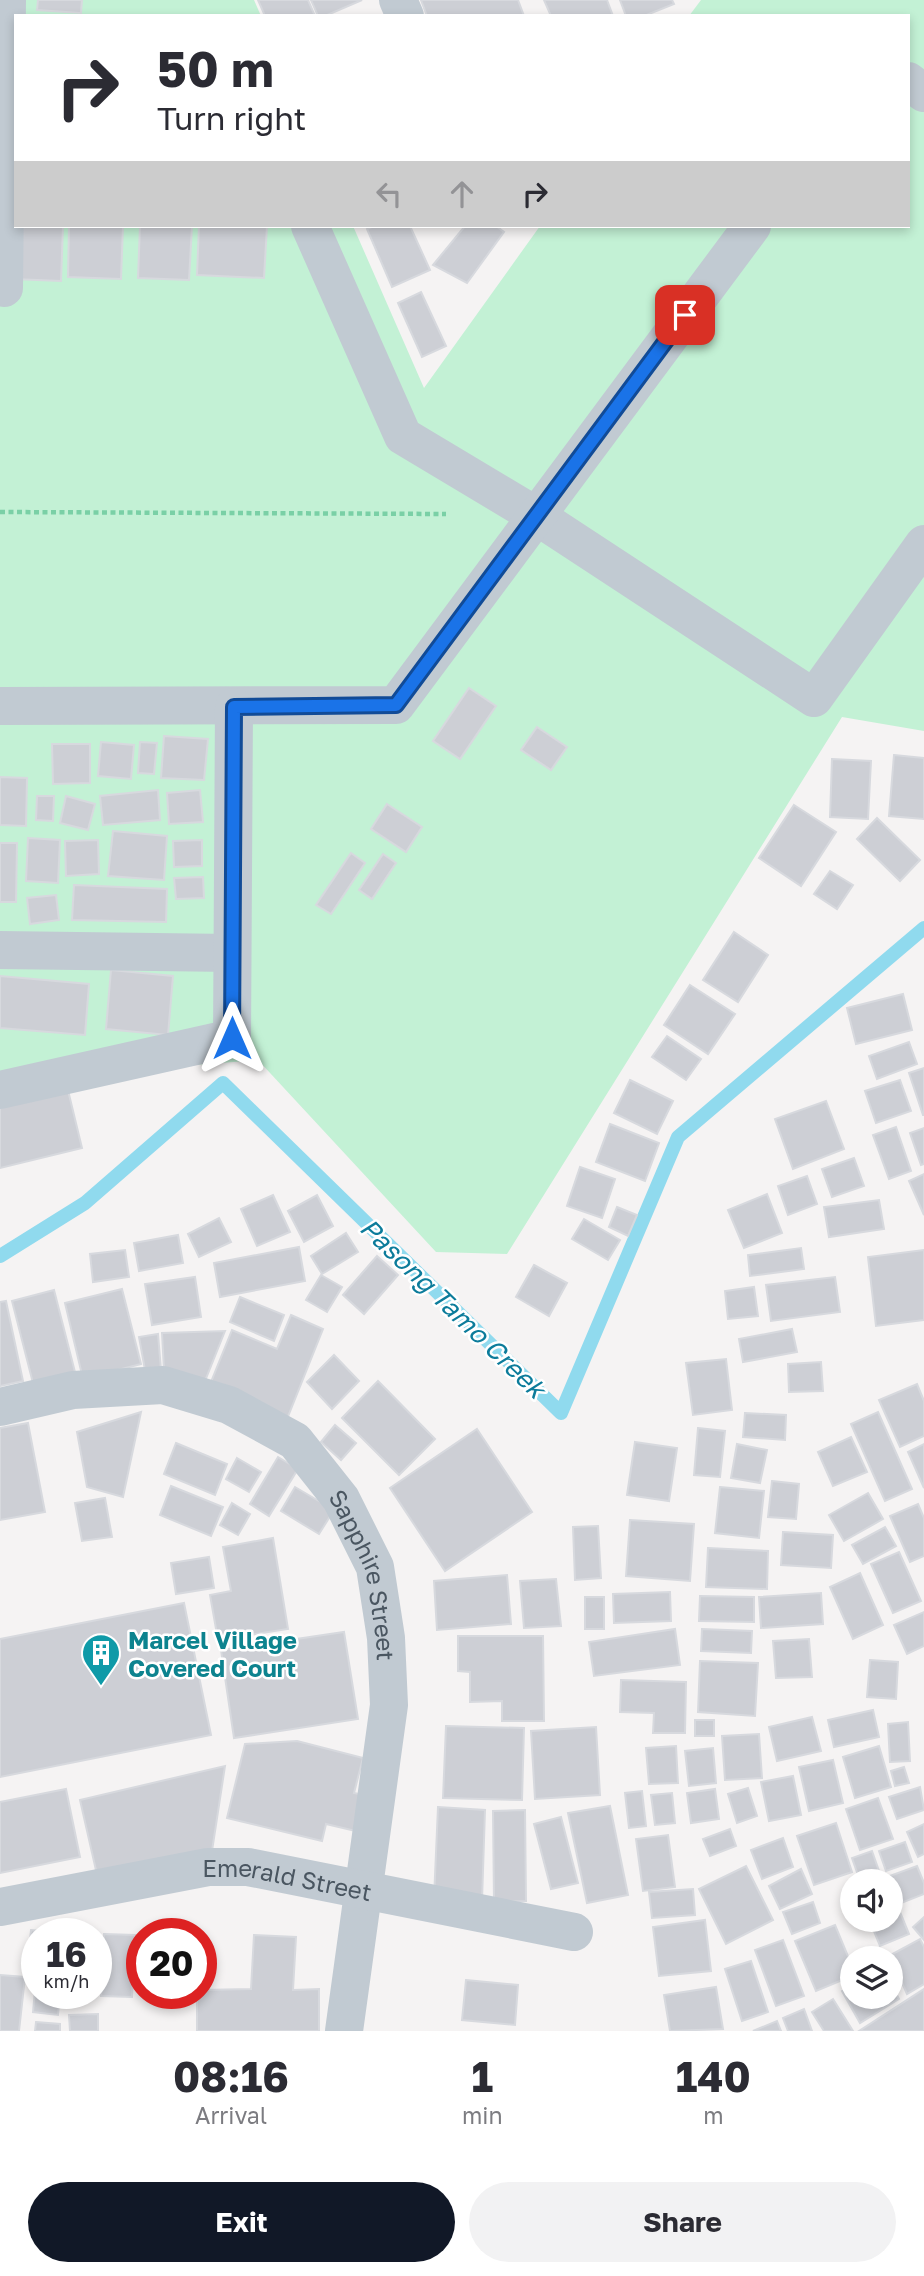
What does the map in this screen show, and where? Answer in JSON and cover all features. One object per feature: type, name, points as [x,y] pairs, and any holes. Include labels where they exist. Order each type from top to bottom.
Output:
[{"type":"street","points":[[4,288],[7,0]]},
{"type":"street","points":[[311,228],[403,436],[535,515],[814,698],[924,544]]},
{"type":"street","points":[[0,706],[396,705],[750,228]]},
{"type":"street","points":[[0,1090],[232,1038],[234,707]]},
{"type":"street","points":[[0,950],[232,953]]},
{"type":"street","name":"Sapphire Street","points":[[0,1407],[73,1390],[163,1385],[229,1405],[295,1441],[341,1499],[375,1567],[386,1638],[389,1705],[344,2031]]},
{"type":"street","name":"Emerald Street","points":[[0,1907],[208,1867],[248,1867],[574,1932]]},
{"type":"path","points":[[0,512],[452,514]]},
{"type":"green space","points":[[0,0],[254,0],[260,14],[14,14],[14,228],[354,228],[424,388],[539,228],[910,228],[910,14],[690,14],[701,0],[924,0],[924,731],[842,717],[507,1254],[436,1252],[258,1060],[103,1072],[0,1094]]},
{"type":"building","points":[[38,0],[82,0],[81,13],[37,10]]},
{"type":"building","points":[[258,0],[308,0],[314,14],[264,14]]},
{"type":"building","points":[[311,0],[362,0],[330,14],[317,14]]},
{"type":"building","points":[[421,0],[518,0],[523,14],[426,14]]},
{"type":"building","points":[[544,0],[607,0],[612,14],[550,14]]},
{"type":"building","points":[[620,0],[672,0],[674,4],[649,14],[625,14]]},
{"type":"building","points":[[16,228],[63,228],[61,281],[13,279]]},
{"type":"building","points":[[69,228],[123,228],[121,279],[68,277]]},
{"type":"building","points":[[140,228],[192,228],[189,280],[138,278]]},
{"type":"building","points":[[199,228],[267,228],[264,278],[197,275]]},
{"type":"building","points":[[411,228],[430,270],[392,287],[367,229]]},
{"type":"building","points":[[463,228],[499,228],[504,232],[467,283],[433,265]]},
{"type":"building","points":[[421,292],[446,346],[422,357],[398,303]]},
{"type":"building","points":[[469,688],[496,706],[460,759],[433,741]]},
{"type":"building","points":[[537,727],[567,747],[551,770],[521,750]]},
{"type":"building","points":[[164,736],[208,739],[204,780],[161,778]]},
{"type":"building","points":[[101,742],[134,745],[131,779],[98,776]]},
{"type":"building","points":[[140,742],[157,743],[154,774],[138,773]]},
{"type":"building","points":[[52,744],[90,744],[90,783],[53,784]]},
{"type":"building","points":[[894,755],[924,758],[924,819],[889,816]]},
{"type":"building","points":[[832,759],[871,761],[868,819],[830,817]]},
{"type":"building","points":[[0,777],[27,778],[26,826],[0,825]]},
{"type":"building","points":[[158,790],[160,820],[103,825],[100,796]]},
{"type":"building","points":[[200,790],[203,822],[169,824],[167,793]]},
{"type":"building","points":[[37,796],[54,796],[53,821],[36,820]]},
{"type":"building","points":[[66,796],[95,804],[88,830],[60,823]]},
{"type":"building","points":[[387,804],[422,827],[406,852],[371,829]]},
{"type":"building","points":[[794,805],[836,832],[801,886],[759,858]]},
{"type":"building","points":[[877,818],[920,860],[900,881],[857,839]]},
{"type":"building","points":[[113,831],[167,836],[164,880],[108,876]]},
{"type":"building","points":[[28,838],[60,840],[58,883],[26,881]]},
{"type":"building","points":[[98,840],[99,874],[66,876],[65,841]]},
{"type":"building","points":[[202,840],[202,866],[174,867],[173,841]]},
{"type":"building","points":[[0,843],[17,843],[16,902],[0,902]]},
{"type":"building","points":[[351,853],[365,863],[331,914],[316,905]]},
{"type":"building","points":[[383,854],[396,863],[372,899],[359,890]]},
{"type":"building","points":[[830,871],[853,885],[837,909],[814,894]]},
{"type":"building","points":[[203,877],[204,898],[176,899],[174,878]]},
{"type":"building","points":[[74,885],[167,889],[166,922],[72,920]]},
{"type":"building","points":[[56,895],[59,920],[30,924],[27,898]]},
{"type":"building","points":[[734,932],[768,955],[738,1002],[703,980]]},
{"type":"building","points":[[111,970],[173,976],[168,1035],[106,1029]]},
{"type":"building","points":[[0,976],[89,984],[85,1035],[0,1028]]},
{"type":"building","points":[[690,985],[735,1014],[708,1054],[664,1025]]},
{"type":"building","points":[[903,994],[912,1030],[856,1044],[847,1008]]},
{"type":"building","points":[[667,1036],[701,1059],[686,1080],[652,1057]]},
{"type":"building","points":[[909,1042],[917,1064],[877,1079],[869,1056]]},
{"type":"building","points":[[924,1068],[924,1115],[923,1115],[909,1073]]},
{"type":"building","points":[[630,1080],[673,1101],[657,1134],[614,1113]]},
{"type":"building","points":[[900,1080],[911,1111],[876,1123],[865,1091]]},
{"type":"building","points":[[66,1082],[82,1148],[0,1168],[0,1097]]},
{"type":"building","points":[[826,1101],[844,1149],[793,1169],[775,1119]]},
{"type":"building","points":[[610,1124],[659,1143],[645,1181],[596,1162]]},
{"type":"building","points":[[896,1127],[911,1171],[889,1179],[873,1135]]},
{"type":"building","points":[[924,1128],[924,1164],[921,1165],[910,1133]]},
{"type":"building","points":[[854,1158],[864,1186],[832,1197],[822,1169]]},
{"type":"building","points":[[580,1167],[615,1179],[602,1218],[567,1206]]},
{"type":"building","points":[[924,1174],[924,1215],[909,1181]]},
{"type":"building","points":[[807,1176],[817,1204],[788,1215],[778,1186]]},
{"type":"building","points":[[767,1194],[782,1233],[744,1248],[728,1210]]},
{"type":"building","points":[[273,1195],[290,1232],[257,1246],[241,1209]]},
{"type":"building","points":[[317,1195],[333,1226],[304,1242],[288,1211]]},
{"type":"building","points":[[879,1200],[884,1229],[829,1237],[824,1207]]},
{"type":"building","points":[[617,1207],[637,1215],[628,1236],[609,1227]]},
{"type":"building","points":[[219,1218],[231,1242],[199,1257],[188,1234]]},
{"type":"building","points":[[584,1219],[620,1240],[608,1260],[572,1239]]},
{"type":"building","points":[[346,1233],[358,1252],[322,1274],[311,1256]]},
{"type":"building","points":[[178,1235],[183,1263],[139,1271],[134,1243]]},
{"type":"building","points":[[299,1247],[305,1281],[220,1297],[214,1263]]},
{"type":"building","points":[[801,1248],[804,1269],[750,1276],[748,1255]]},
{"type":"building","points":[[125,1250],[129,1277],[93,1282],[90,1254]]},
{"type":"building","points":[[924,1250],[924,1320],[876,1326],[868,1257]]},
{"type":"building","points":[[377,1256],[398,1275],[364,1314],[343,1295]]},
{"type":"building","points":[[534,1265],[567,1283],[549,1316],[516,1297]]},
{"type":"building","points":[[321,1275],[342,1287],[327,1312],[306,1300]]},
{"type":"building","points":[[195,1277],[201,1317],[152,1325],[145,1284]]},
{"type":"building","points":[[835,1277],[840,1312],[771,1321],[766,1285]]},
{"type":"building","points":[[754,1287],[758,1316],[728,1319],[725,1291]]},
{"type":"building","points":[[122,1289],[141,1364],[83,1379],[65,1303]]},
{"type":"building","points":[[54,1290],[76,1376],[34,1387],[12,1301]]},
{"type":"building","points":[[240,1297],[284,1315],[274,1341],[230,1322]]},
{"type":"building","points":[[6,1301],[23,1381],[0,1386],[0,1302]]},
{"type":"building","points":[[291,1315],[323,1329],[287,1419],[209,1387],[232,1330],[277,1349]]},
{"type":"building","points":[[792,1329],[797,1352],[743,1362],[739,1339]]},
{"type":"building","points":[[225,1331],[203,1386],[164,1370],[162,1333]]},
{"type":"building","points":[[158,1334],[161,1370],[145,1370],[139,1337]]},
{"type":"building","points":[[334,1355],[359,1381],[332,1409],[307,1382]]},
{"type":"building","points":[[726,1359],[732,1410],[693,1415],[686,1363]]},
{"type":"building","points":[[821,1362],[823,1391],[789,1392],[788,1364]]},
{"type":"building","points":[[378,1381],[435,1439],[399,1475],[342,1418]]},
{"type":"building","points":[[917,1384],[924,1401],[924,1436],[900,1447],[879,1400]]},
{"type":"building","points":[[141,1412],[123,1497],[87,1487],[77,1432]]},
{"type":"building","points":[[878,1412],[912,1489],[885,1501],[851,1424]]},
{"type":"building","points":[[745,1413],[786,1415],[785,1440],[743,1437]]},
{"type":"building","points":[[28,1423],[45,1512],[0,1520],[0,1428]]},
{"type":"building","points":[[335,1425],[356,1443],[341,1460],[321,1442]]},
{"type":"building","points":[[698,1428],[725,1431],[720,1477],[694,1475]]},
{"type":"building","points":[[477,1429],[532,1512],[445,1571],[390,1488]]},
{"type":"building","points":[[851,1437],[867,1472],[833,1486],[818,1452]]},
{"type":"building","points":[[635,1442],[677,1448],[669,1501],[627,1495]]},
{"type":"building","points":[[176,1443],[227,1464],[215,1495],[164,1474]]},
{"type":"building","points":[[737,1444],[767,1450],[760,1483],[731,1478]]},
{"type":"building","points":[[924,1444],[924,1488],[908,1452]]},
{"type":"building","points":[[278,1457],[298,1469],[269,1516],[250,1504]]},
{"type":"building","points":[[237,1458],[261,1472],[249,1492],[226,1479]]},
{"type":"building","points":[[772,1481],[799,1484],[796,1519],[768,1517]]},
{"type":"building","points":[[171,1486],[223,1507],[211,1536],[160,1515]]},
{"type":"building","points":[[295,1487],[334,1510],[319,1534],[281,1511]]},
{"type":"building","points":[[720,1487],[764,1491],[759,1538],[715,1533]]},
{"type":"building","points":[[868,1493],[883,1519],[844,1541],[829,1515]]},
{"type":"building","points":[[105,1498],[112,1537],[82,1541],[75,1503]]},
{"type":"building","points":[[232,1503],[250,1514],[238,1535],[220,1525]]},
{"type":"building","points":[[918,1504],[924,1518],[924,1556],[910,1562],[890,1516]]},
{"type":"building","points":[[630,1520],[694,1524],[690,1581],[626,1576]]},
{"type":"building","points":[[598,1526],[601,1578],[575,1580],[573,1527]]},
{"type":"building","points":[[885,1527],[896,1546],[863,1564],[852,1545]]},
{"type":"building","points":[[783,1532],[833,1535],[831,1568],[781,1565]]},
{"type":"building","points":[[273,1538],[288,1629],[218,1640],[210,1595],[231,1591],[223,1547]]},
{"type":"building","points":[[708,1548],[768,1551],[767,1589],[706,1587]]},
{"type":"building","points":[[899,1552],[921,1601],[893,1613],[871,1564]]},
{"type":"building","points":[[209,1557],[214,1588],[176,1594],[171,1563]]},
{"type":"building","points":[[860,1573],[883,1625],[853,1639],[830,1587]]},
{"type":"building","points":[[507,1575],[511,1624],[437,1630],[434,1581]]},
{"type":"building","points":[[556,1579],[561,1626],[524,1628],[520,1581]]},
{"type":"building","points":[[670,1592],[671,1621],[614,1623],[613,1594]]},
{"type":"building","points":[[821,1593],[823,1624],[761,1628],[759,1597]]},
{"type":"building","points":[[700,1596],[754,1597],[754,1622],[699,1621]]},
{"type":"building","points":[[585,1597],[604,1597],[604,1629],[585,1629]]},
{"type":"building","name":"Marcel Village Covered Court","points":[[184,1603],[211,1735],[0,1777],[0,1639]]},
{"type":"building","points":[[924,1612],[924,1646],[907,1654],[894,1625]]},
{"type":"building","points":[[675,1629],[680,1665],[594,1676],[589,1642]]},
{"type":"building","points":[[702,1629],[752,1631],[751,1653],[701,1651]]},
{"type":"building","points":[[344,1632],[358,1719],[234,1738],[221,1650]]},
{"type":"building","points":[[458,1636],[543,1636],[544,1721],[502,1721],[502,1701],[470,1702],[470,1672],[458,1671]]},
{"type":"building","points":[[809,1639],[812,1677],[776,1678],[773,1641]]},
{"type":"building","points":[[870,1660],[898,1662],[896,1699],[867,1697]]},
{"type":"building","points":[[700,1661],[758,1663],[755,1716],[698,1712]]},
{"type":"building","points":[[621,1680],[686,1682],[685,1733],[653,1733],[654,1713],[620,1712]]},
{"type":"building","points":[[873,1710],[879,1737],[834,1747],[828,1720]]},
{"type":"building","points":[[812,1717],[821,1751],[777,1761],[769,1727]]},
{"type":"building","points":[[695,1720],[714,1720],[714,1736],[695,1736]]},
{"type":"building","points":[[908,1722],[910,1761],[890,1762],[888,1724]]},
{"type":"building","points":[[446,1726],[524,1728],[522,1800],[443,1798]]},
{"type":"building","points":[[596,1727],[600,1795],[535,1799],[531,1731]]},
{"type":"building","points":[[759,1734],[762,1778],[725,1780],[722,1736]]},
{"type":"building","points":[[297,1741],[363,1758],[354,1793],[369,1796],[360,1832],[326,1824],[322,1841],[227,1818],[245,1744]]},
{"type":"building","points":[[676,1746],[678,1783],[649,1784],[646,1748]]},
{"type":"building","points":[[879,1746],[891,1787],[855,1798],[843,1757]]},
{"type":"building","points":[[713,1748],[716,1783],[689,1786],[685,1751]]},
{"type":"building","points":[[833,1760],[843,1803],[809,1811],[799,1767]]},
{"type":"building","points":[[225,1766],[212,1851],[98,1879],[80,1800]]},
{"type":"building","points":[[904,1767],[909,1783],[895,1786],[891,1771]]},
{"type":"building","points":[[793,1776],[801,1815],[769,1821],[761,1782]]},
{"type":"building","points":[[920,1787],[924,1810],[897,1819],[889,1797]]},
{"type":"building","points":[[748,1788],[757,1816],[737,1823],[728,1794]]},
{"type":"building","points":[[66,1789],[80,1857],[0,1873],[0,1802]]},
{"type":"building","points":[[715,1789],[719,1819],[691,1823],[687,1793]]},
{"type":"building","points":[[642,1791],[646,1826],[629,1828],[625,1793]]},
{"type":"building","points":[[672,1793],[675,1823],[655,1825],[651,1795]]},
{"type":"building","points":[[878,1798],[893,1839],[860,1850],[846,1809]]},
{"type":"building","points":[[610,1806],[628,1895],[587,1903],[568,1813]]},
{"type":"building","points":[[438,1807],[485,1810],[482,1901],[434,1899]]},
{"type":"building","points":[[525,1810],[526,1901],[494,1902],[493,1811]]},
{"type":"building","points":[[561,1817],[578,1883],[551,1889],[534,1824]]},
{"type":"building","points":[[836,1823],[851,1869],[840,1869],[840,1876],[814,1885],[797,1836]]},
{"type":"building","points":[[924,1824],[924,1854],[918,1857],[907,1832]]},
{"type":"building","points":[[730,1829],[736,1846],[710,1856],[703,1839]]},
{"type":"building","points":[[668,1835],[675,1887],[643,1891],[636,1839]]},
{"type":"building","points":[[783,1838],[793,1867],[762,1879],[751,1850]]},
{"type":"building","points":[[905,1842],[912,1862],[885,1869],[879,1851]]},
{"type":"building","points":[[872,1851],[878,1869],[856,1869],[852,1858]]},
{"type":"building","points":[[746,1866],[773,1920],[726,1944],[699,1889]]},
{"type":"building","points":[[917,1866],[924,1883],[924,1894],[903,1902],[903,1871]]},
{"type":"building","points":[[801,1869],[812,1894],[780,1909],[769,1886]]},
{"type":"building","points":[[693,1889],[695,1915],[652,1918],[649,1892]]},
{"type":"building","points":[[813,1902],[820,1923],[792,1934],[783,1912]]},
{"type":"building","points":[[924,1917],[924,1940],[913,1927]]},
{"type":"building","points":[[903,1919],[909,1934],[880,1946],[874,1932],[903,1932]]},
{"type":"building","points":[[705,1920],[711,1971],[659,1976],[653,1927]]},
{"type":"building","points":[[835,1925],[844,1946],[840,1946],[840,1981],[816,1991],[795,1941]]},
{"type":"building","points":[[112,1934],[126,1935],[126,1997],[112,1996]]},
{"type":"building","points":[[254,1935],[296,1937],[293,1990],[319,1989],[319,2031],[197,2031],[197,2009],[217,2009],[217,1990],[251,1989]]},
{"type":"building","points":[[920,1939],[924,1947],[924,1984],[907,1994],[903,1985],[903,1948]]},
{"type":"building","points":[[783,1940],[804,1996],[776,2006],[755,1950]]},
{"type":"building","points":[[751,1961],[768,2012],[742,2021],[725,1969]]},
{"type":"building","points":[[0,1975],[21,1977],[19,2031],[0,2031]]},
{"type":"building","points":[[466,1980],[518,1985],[515,2025],[462,2020]]},
{"type":"building","points":[[716,1987],[723,2029],[670,2031],[664,1995]]},
{"type":"building","points":[[924,1989],[924,2031],[859,2031],[893,2009],[903,2009],[903,2003]]},
{"type":"building","points":[[833,1999],[853,2031],[824,2031],[812,2012]]},
{"type":"building","points":[[33,2009],[59,2009],[58,2015],[33,2012]]},
{"type":"building","points":[[804,2009],[812,2031],[788,2031],[783,2018]]},
{"type":"building","points":[[852,2009],[883,2009],[860,2023]]},
{"type":"building","points":[[98,2014],[98,2031],[70,2031],[69,2015]]},
{"type":"building","points":[[777,2021],[781,2031],[753,2031]]},
{"type":"building","points":[[36,2022],[60,2024],[60,2031],[35,2031]]},
{"type":"waterway","name":"Pasong Tamo Creek","points":[[0,1256],[85,1203],[223,1083],[561,1413],[678,1137],[924,928]]},
{"type":"place","name":"Marcel Village Covered Court","points":[[101,1687]]},
{"type":"route","points":[[232,1038],[234,707],[396,705],[685,315]]}]
